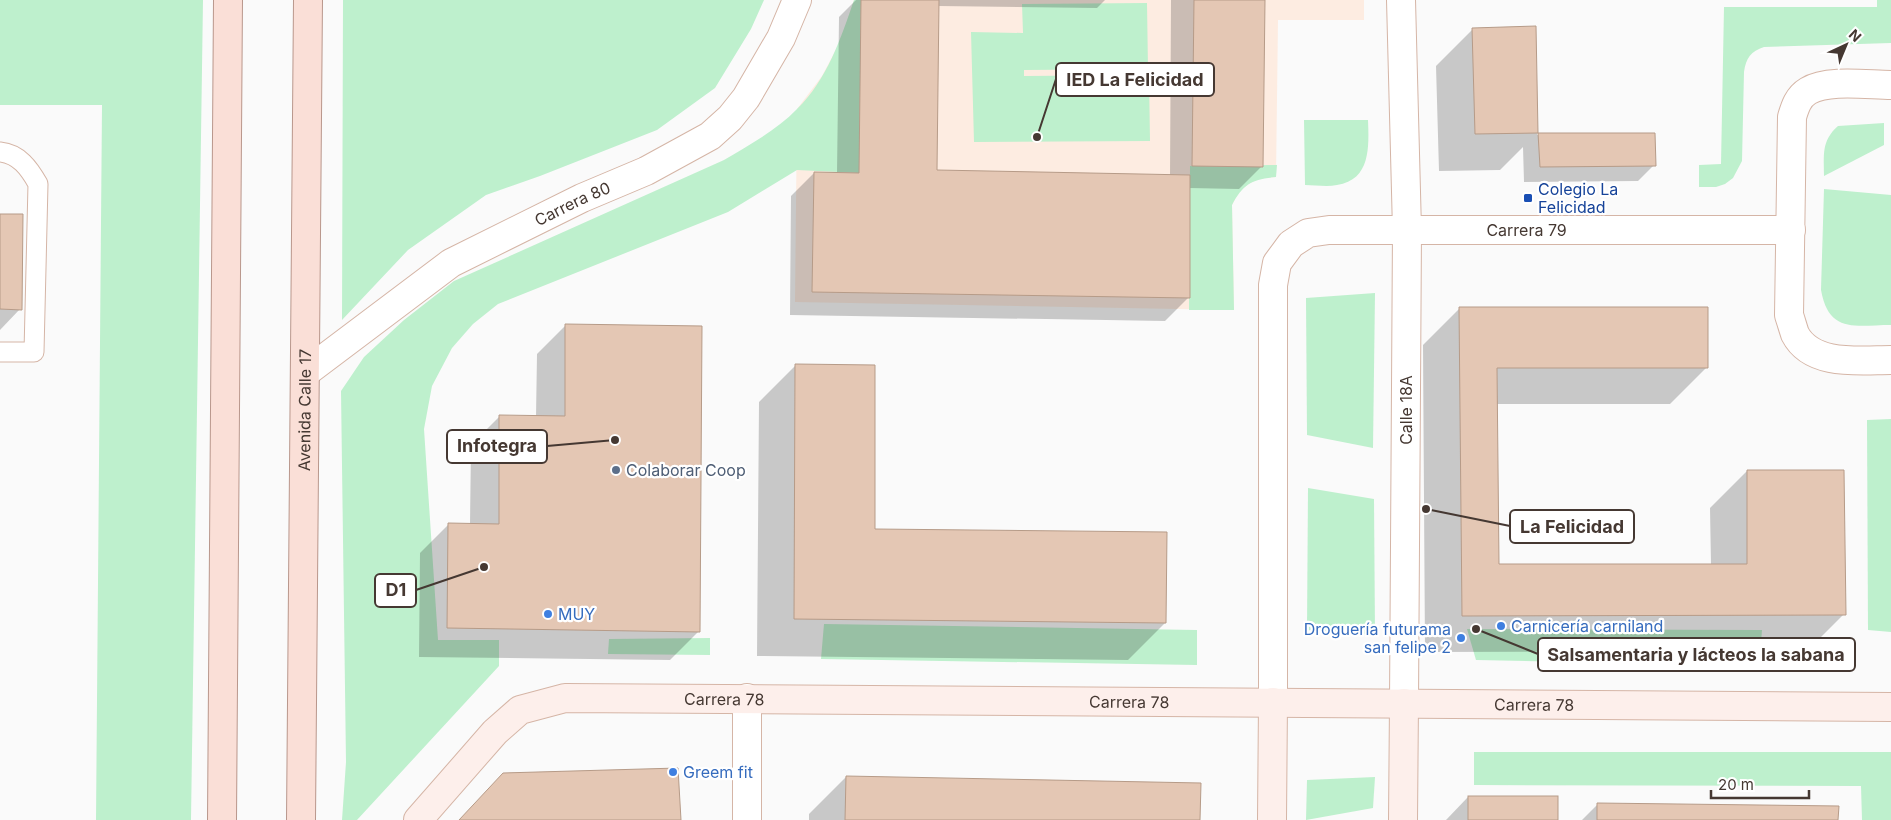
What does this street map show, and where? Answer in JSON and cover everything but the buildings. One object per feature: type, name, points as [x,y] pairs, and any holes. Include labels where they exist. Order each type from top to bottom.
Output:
[{"type":"main road","points":[[222,820],[228,0]]},
{"type":"main road","name":"Avenida Calle 17","points":[[301,820],[308,0]]},
{"type":"street","name":"Carrera 80","points":[[305,373],[451,263],[582,198],[646,172],[710,136],[730,118],[746,98],[781,38],[797,0]]},
{"type":"street","name":"Calle 18A","points":[[1401,0],[1407,230],[1403,820]]},
{"type":"street","points":[[1891,85],[1820,86],[1807,91],[1798,101],[1792,117],[1790,315],[1796,335],[1808,349],[1821,355],[1841,360],[1891,360]]},
{"type":"street","name":"Carrera 79","points":[[1274,702],[1273,285],[1277,263],[1291,244],[1308,234],[1329,230],[1791,230]]},
{"type":"street","name":"Carrera 78","points":[[418,820],[495,732],[520,710],[565,698],[1891,707]]},
{"type":"street","points":[[747,698],[747,820]]},
{"type":"street","points":[[1272,820],[1274,702]]},
{"type":"lane","points":[[0,152],[11,153],[29,168],[38,184],[34,352],[0,352]]},
{"type":"shaded area","points":[[854,0],[1364,0],[1364,20],[1278,20],[1276,177],[1261,178],[1248,184],[1238,193],[1232,205],[1234,310],[795,302],[797,109],[822,76],[841,40]]},
{"type":"green space","points":[[0,0],[203,0],[191,820],[96,820],[102,105],[0,105]]},
{"type":"green space","points":[[343,0],[764,0],[751,29],[715,88],[657,130],[486,195],[408,250],[342,320]]},
{"type":"green space","points":[[854,0],[861,0],[859,173],[797,170],[728,212],[498,304],[473,324],[452,348],[432,386],[424,429],[438,640],[499,640],[499,666],[357,820],[342,820],[346,762],[341,391],[364,357],[404,320],[454,281],[724,160],[781,124],[808,98],[825,72],[838,44]]},
{"type":"green space","points":[[1877,0],[1891,0],[1891,43],[1764,47],[1752,53],[1746,63],[1744,72],[1742,161],[1733,178],[1725,184],[1716,187],[1699,187],[1699,165],[1721,164],[1724,7],[1877,7]]},
{"type":"green space","points":[[1147,3],[1148,69],[1024,70],[1024,76],[1149,75],[1150,141],[974,142],[971,32],[1023,33],[1022,4]]},
{"type":"green space","points":[[1304,120],[1368,120],[1368,151],[1362,169],[1356,176],[1348,182],[1337,185],[1305,185]]},
{"type":"green space","points":[[1884,123],[1884,145],[1824,176],[1826,143],[1838,126]]},
{"type":"green space","points":[[1277,165],[1276,177],[1254,181],[1244,187],[1232,205],[1234,310],[1189,310],[1190,166]]},
{"type":"green space","points":[[1824,189],[1891,195],[1891,325],[1855,326],[1846,324],[1830,314],[1825,304],[1821,290]]},
{"type":"green space","points":[[1375,293],[1373,448],[1307,435],[1306,298]]},
{"type":"green space","points":[[1891,419],[1891,632],[1868,630],[1867,420]]},
{"type":"green space","points":[[1308,488],[1374,499],[1375,635],[1307,630]]},
{"type":"green space","points":[[824,624],[1197,630],[1197,665],[821,659]]},
{"type":"green space","points":[[1467,629],[1762,630],[1759,666],[1476,660]]},
{"type":"green space","points":[[710,638],[710,655],[608,654],[609,639]]},
{"type":"green space","points":[[1474,752],[1891,752],[1891,820],[1862,820],[1861,786],[1474,785]]},
{"type":"green space","points":[[1375,777],[1373,808],[1306,820],[1307,780]]},
{"type":"place","name":"IED La Felicidad","points":[[1037,137]]},
{"type":"place","name":"Colegio La Felicidad","points":[[1528,198]]},
{"type":"place","name":"Infotegra","points":[[615,440]]},
{"type":"place","name":"Colaborar Coop","points":[[616,470]]},
{"type":"place","name":"La Felicidad","points":[[1426,509]]},
{"type":"place","name":"D1","points":[[484,567]]},
{"type":"place","name":"MUY","points":[[548,614]]},
{"type":"place","name":"Carnicería carniland","points":[[1501,626]]},
{"type":"place","name":"Salsamentaria y lácteos la sabana","points":[[1476,629]]},
{"type":"place","name":"Droguería futurama san felipe 2","points":[[1461,638]]},
{"type":"place","name":"Greem fit","points":[[673,772]]}]
